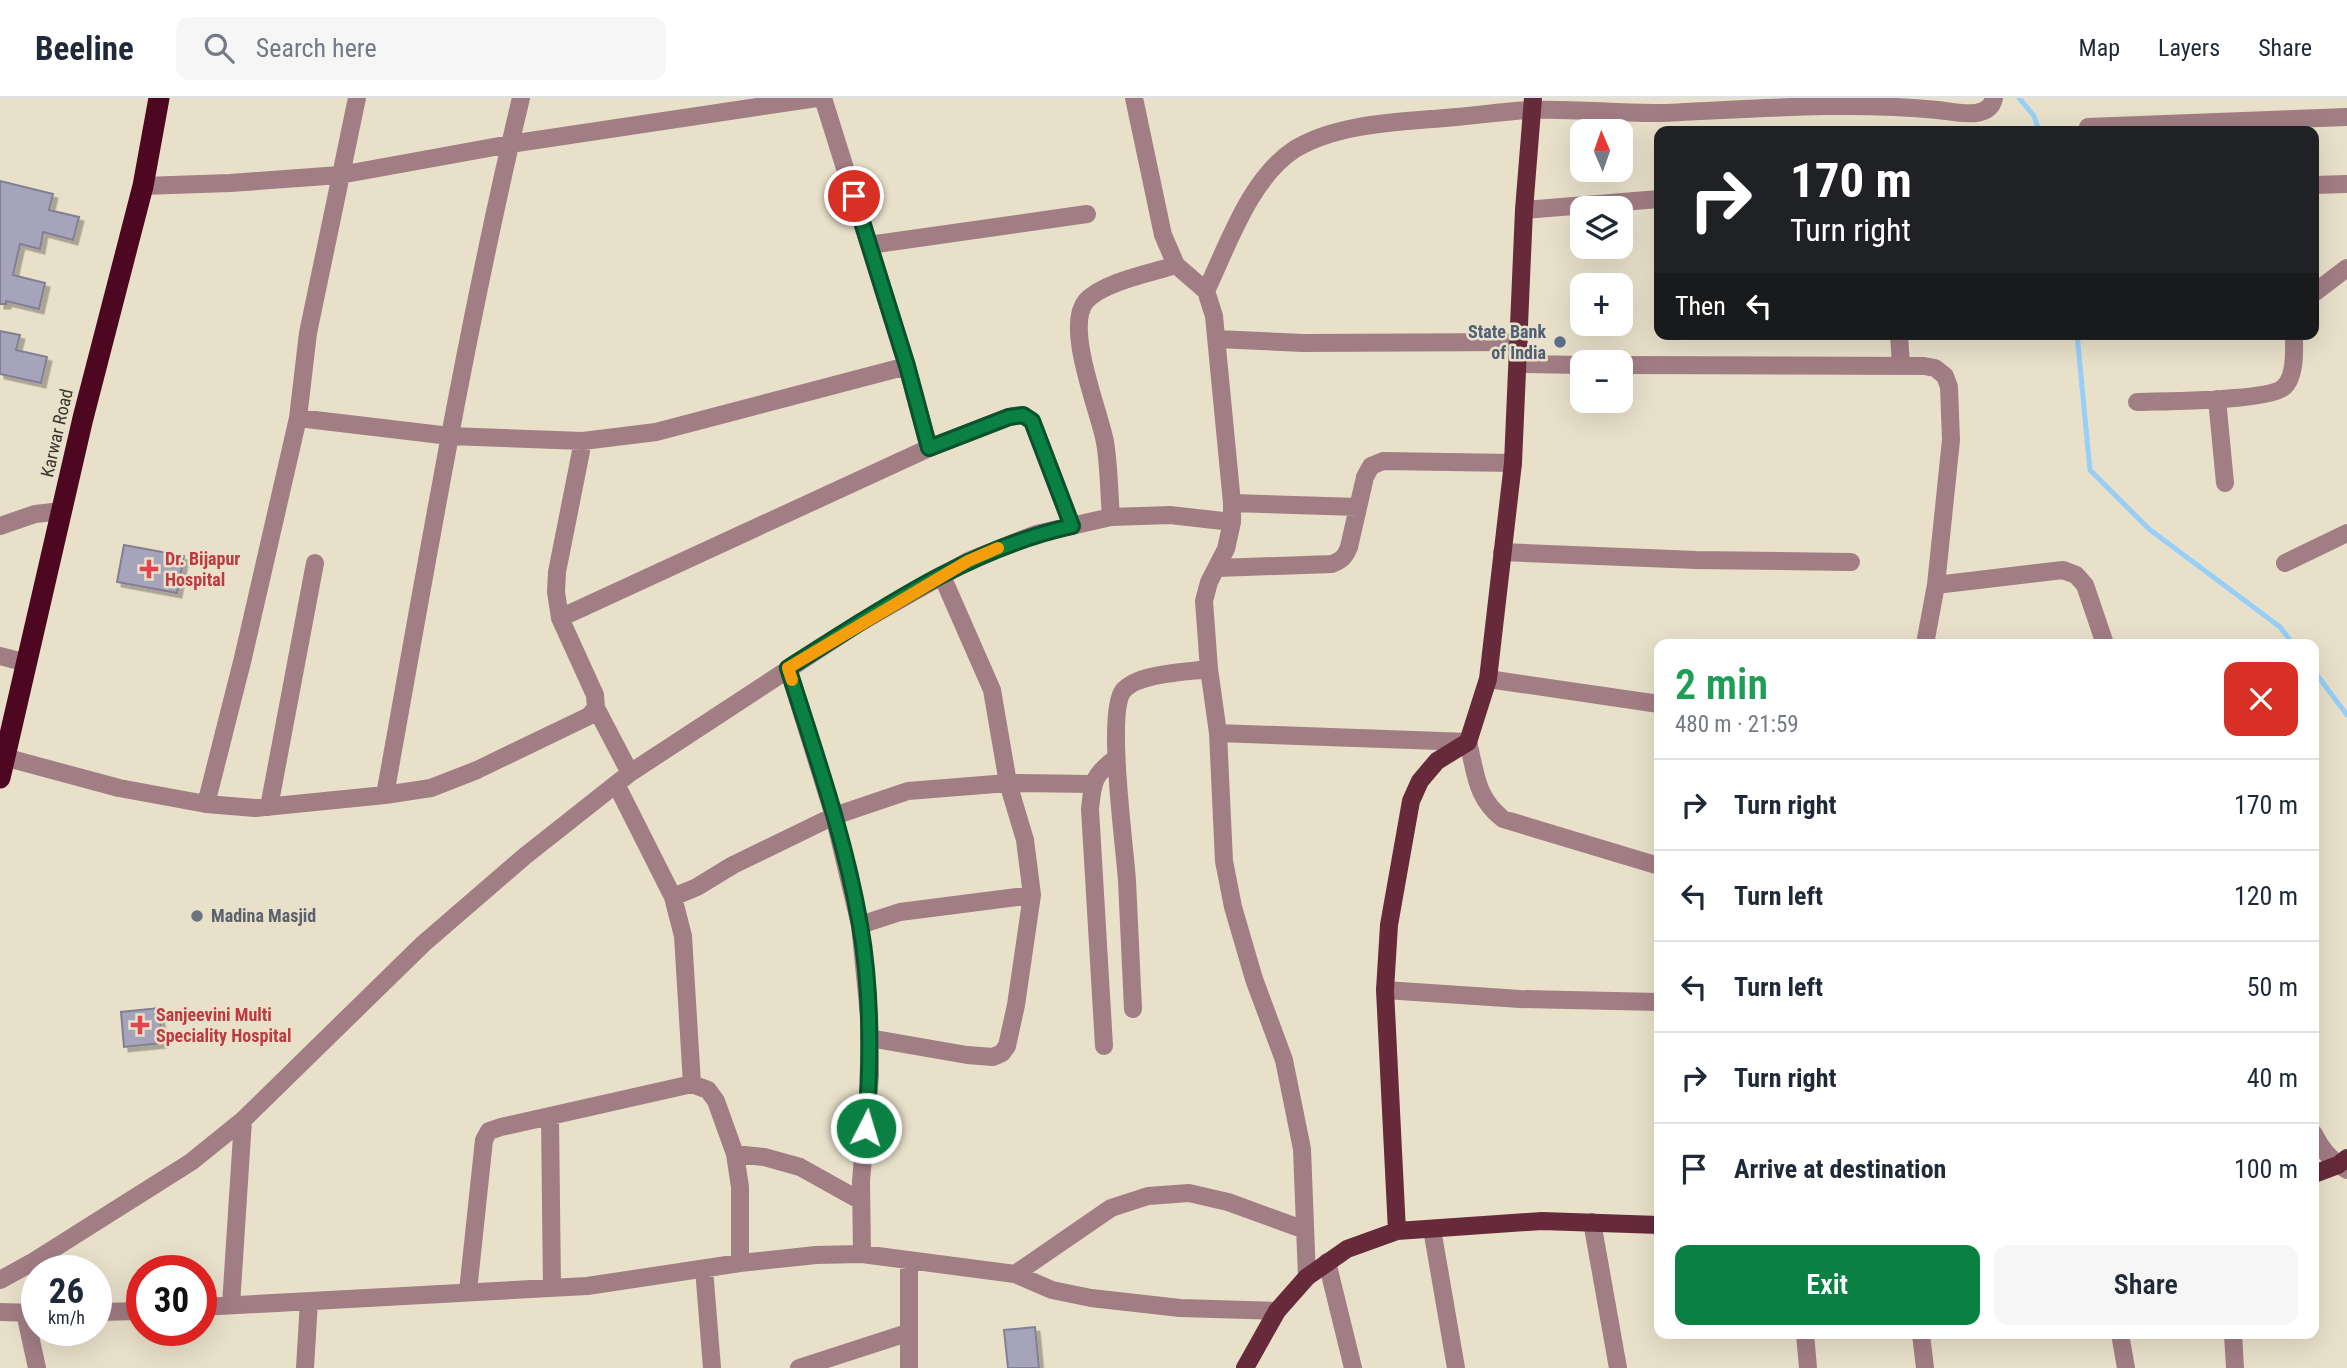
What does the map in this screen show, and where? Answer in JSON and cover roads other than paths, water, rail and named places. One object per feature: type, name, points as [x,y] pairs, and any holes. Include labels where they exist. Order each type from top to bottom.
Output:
[{"type":"highway","name":"Karwar Road","points":[[0,778],[86,405],[143,186],[159,98]]},
{"type":"main road","points":[[1397,1231],[1385,990],[1389,925],[1411,801],[1420,781],[1437,761],[1468,742],[1488,679],[1513,463],[1524,209],[1532,104]]},
{"type":"main road","points":[[2319,1172],[2344,1164]]},
{"type":"main road","points":[[1245,1368],[1277,1311],[1307,1277],[1348,1249],[1397,1231],[1542,1221],[1654,1225]]},
{"type":"street","points":[[205,804],[243,658],[298,418],[308,333],[357,98]]},
{"type":"street","points":[[385,795],[492,216],[521,98]]},
{"type":"street","points":[[143,186],[340,176],[510,144],[817,98]]},
{"type":"street","points":[[823,98],[907,366],[929,448]]},
{"type":"street","points":[[1133,98],[1163,235],[1176,265],[1206,291],[1214,316],[1233,503],[1226,549],[1209,582],[1204,601],[1209,669],[1218,733],[1224,861],[1233,907],[1254,979],[1284,1060],[1303,1149],[1307,1277]]},
{"type":"street","points":[[1206,291],[1254,190],[1276,166],[1295,149],[1326,136],[1358,128],[1532,104],[1800,106],[1841,102],[1972,113],[1987,110],[1993,104],[1994,98]]},
{"type":"street","points":[[2114,126],[2347,117]]},
{"type":"street","points":[[2319,185],[2347,184]]},
{"type":"street","points":[[1524,209],[1654,198]]},
{"type":"street","points":[[869,245],[1087,214]]},
{"type":"street","points":[[1111,517],[1104,439],[1083,356],[1079,316],[1084,303],[1109,286],[1176,265]]},
{"type":"street","points":[[2319,289],[2347,268]]},
{"type":"street","points":[[1217,339],[1303,343],[1519,342]]},
{"type":"street","points":[[1899,340],[1901,366]]},
{"type":"street","points":[[2137,402],[2272,394],[2284,388],[2290,379],[2295,353],[2294,340]]},
{"type":"street","points":[[1518,364],[1570,365]]},
{"type":"street","points":[[1633,365],[1901,366],[1935,368],[1945,376],[1949,387],[1951,440],[1936,585],[1926,639]]},
{"type":"street","points":[[298,418],[450,436],[583,441],[656,432],[907,366]]},
{"type":"street","points":[[2217,399],[2225,483]]},
{"type":"street","points":[[560,618],[929,448],[1009,417],[1023,415],[1032,421],[1072,526]]},
{"type":"street","points":[[583,441],[557,572],[556,592],[560,618],[595,695],[596,708],[623,778],[673,897],[683,936],[692,1084]]},
{"type":"street","points":[[1217,568],[1332,564],[1340,561],[1346,556],[1349,547],[1365,477],[1371,466],[1383,461],[1513,463]]},
{"type":"street","points":[[1233,503],[1358,507]]},
{"type":"street","points":[[0,526],[35,514],[62,511]]},
{"type":"street","points":[[0,1280],[191,1162],[243,1120],[423,944],[525,856],[623,778],[788,668],[968,561],[1014,541],[1111,517],[1170,515],[1232,522]]},
{"type":"street","points":[[2285,564],[2347,533]]},
{"type":"street","points":[[1502,552],[1696,561],[1851,562]]},
{"type":"street","points":[[268,807],[315,563]]},
{"type":"street","points":[[1936,585],[2063,570],[2076,575],[2085,584],[2103,639]]},
{"type":"street","points":[[869,1038],[993,1057],[1002,1053],[1007,1046],[1016,1004],[1032,895],[1024,840],[1008,783],[992,690],[942,576]]},
{"type":"street","points":[[0,656],[27,663]]},
{"type":"street","points":[[788,668],[834,816],[860,925],[866,971],[870,1075],[861,1181],[862,1254]]},
{"type":"street","points":[[1133,1009],[1127,880],[1116,758],[1121,694],[1130,684],[1149,678],[1209,669]]},
{"type":"street","points":[[1488,679],[1654,703]]},
{"type":"street","points":[[4,757],[119,788],[205,804],[268,807],[431,788],[477,770],[589,716],[596,708]]},
{"type":"street","points":[[1218,733],[1468,742],[1481,794],[1490,809],[1503,819],[1654,864]]},
{"type":"street","points":[[1104,1046],[1090,809],[1093,785],[1101,769],[1116,758]]},
{"type":"street","points":[[673,897],[834,816],[908,791],[1008,783],[1093,785]]},
{"type":"street","points":[[860,925],[900,912],[1032,895]]},
{"type":"street","points":[[1385,990],[1520,999],[1654,1002]]},
{"type":"street","points":[[468,1291],[484,1140],[489,1131],[501,1126],[692,1084],[708,1090],[716,1101],[735,1154],[740,1187],[740,1263]]},
{"type":"street","points":[[550,1117],[552,1287]]},
{"type":"street","points":[[231,1305],[243,1120]]},
{"type":"street","points":[[2319,1145],[2344,1164]]},
{"type":"street","points":[[735,1154],[764,1157],[800,1167],[861,1201]]},
{"type":"street","points":[[1015,1274],[1111,1208],[1147,1196],[1189,1193],[1228,1202],[1305,1230]]},
{"type":"street","points":[[1592,1222],[1618,1368]]},
{"type":"street","points":[[1432,1229],[1456,1368]]},
{"type":"street","points":[[217,1306],[587,1286],[740,1263],[816,1255],[862,1254],[1015,1274],[1052,1290],[1091,1298],[1180,1308],[1277,1311]]},
{"type":"street","points":[[909,1262],[909,1368]]},
{"type":"street","points":[[1327,1262],[1353,1368]]},
{"type":"street","points":[[704,1269],[712,1368]]},
{"type":"street","points":[[305,1368],[309,1301]]},
{"type":"street","points":[[0,1312],[21,1313]]},
{"type":"street","points":[[799,1368],[907,1333]]},
{"type":"street","points":[[1805,1339],[1808,1368]]},
{"type":"street","points":[[1922,1339],[1925,1368]]},
{"type":"street","points":[[2121,1339],[2126,1368]]},
{"type":"street","points":[[2233,1339],[2235,1368]]},
{"type":"street","points":[[35,1346],[37,1368]]},
{"type":"waterway","points":[[2019,98],[2034,116],[2037,126]]},
{"type":"waterway","points":[[2078,340],[2090,470],[2149,529],[2280,627],[2289,639]]},
{"type":"waterway","points":[[2319,678],[2347,715]]},
{"type":"place","name":"State Bank of India","points":[[1560,342]]},
{"type":"place","name":"Dr. Bijapur Hospital","points":[[149,569]]},
{"type":"place","name":"Madina Masjid","points":[[197,916]]},
{"type":"place","name":"Sanjeevini Multi Speciality Hospital","points":[[140,1025]]}]
